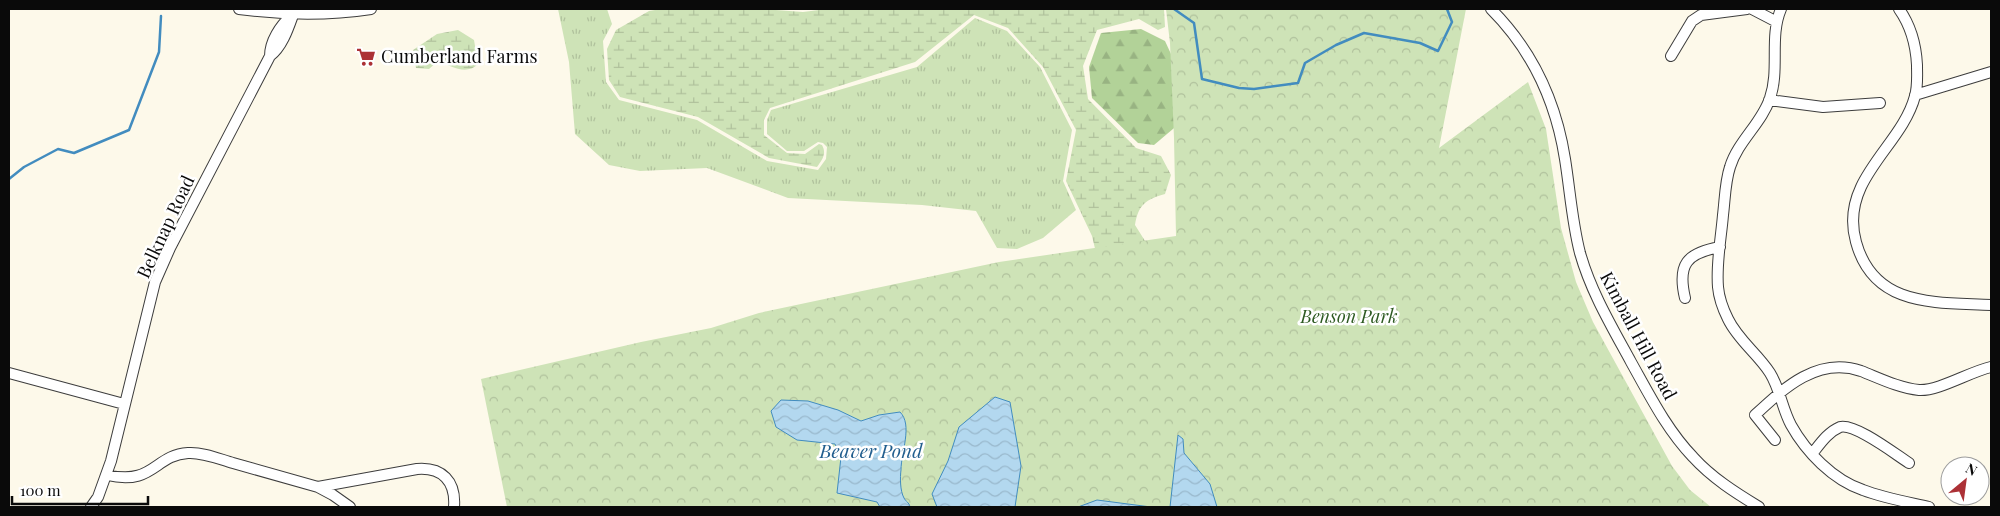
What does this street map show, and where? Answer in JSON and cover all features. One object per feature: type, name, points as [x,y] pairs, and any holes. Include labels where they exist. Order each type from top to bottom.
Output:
[{"type":"street","points":[[239,9],[293,15],[371,9]]},
{"type":"street","name":"Kimball Hill Road","points":[[1491,9],[1509,27],[1531,59],[1549,97],[1562,144],[1580,253],[1604,312],[1655,406],[1679,442],[1726,486],[1760,507]]},
{"type":"street","points":[[1503,9],[1509,27]]},
{"type":"street","points":[[1671,56],[1692,21],[1696,18],[1747,9]]},
{"type":"street","points":[[1752,9],[1777,22]]},
{"type":"street","points":[[1780,9],[1777,22],[1775,78],[1770,100],[1739,146],[1730,167],[1720,247],[1718,287],[1723,309],[1736,332],[1765,365],[1776,384],[1791,426],[1812,454],[1833,473],[1852,486],[1871,493],[1929,507]]},
{"type":"street","points":[[1899,9],[1909,26],[1914,40],[1917,83],[1915,96],[1904,121],[1858,193],[1854,211],[1854,228],[1862,259],[1883,284],[1902,296],[1923,301],[1991,305]]},
{"type":"street","name":"Belknap Road","points":[[91,507],[98,498],[107,475],[144,323],[156,282],[270,56],[276,52],[289,28],[293,15]]},
{"type":"street","points":[[1915,96],[1991,72]]},
{"type":"street","points":[[1770,100],[1823,107],[1880,103]]},
{"type":"street","points":[[1685,298],[1682,278],[1690,258],[1702,250],[1720,247]]},
{"type":"street","points":[[1775,440],[1755,415],[1779,392],[1807,374],[1835,368],[1852,369],[1909,388],[1921,390],[1939,387],[1972,372],[1991,368]]},
{"type":"street","points":[[9,373],[124,404]]},
{"type":"street","points":[[1812,454],[1828,435],[1844,427],[1856,429],[1909,463]]},
{"type":"street","points":[[107,475],[124,478],[139,476],[175,456],[198,453],[318,488],[333,495],[350,507]]},
{"type":"street","points":[[318,488],[417,469],[431,469],[442,474],[448,480],[454,495],[454,507]]},
{"type":"green space","points":[[558,9],[607,9],[612,24],[603,41],[606,82],[619,100],[697,120],[767,161],[818,170],[826,159],[827,147],[823,143],[818,142],[804,151],[787,151],[767,134],[767,120],[771,110],[917,67],[975,18],[1007,31],[1040,67],[1072,130],[1063,181],[1076,210],[1043,238],[1017,249],[997,248],[976,211],[922,205],[788,198],[707,168],[640,171],[609,165],[575,134],[569,62]]},
{"type":"green space","points":[[661,9],[761,9],[803,12],[827,9],[1164,9],[1165,27],[1158,30],[1139,19],[1097,30],[1083,66],[1088,99],[1136,148],[1161,156],[1171,175],[1165,194],[1153,198],[1144,204],[1136,218],[1135,225],[1157,260],[1104,286],[1092,236],[1066,181],[1076,130],[1043,67],[1008,28],[974,15],[915,62],[770,108],[764,120],[764,135],[787,153],[805,154],[819,144],[822,145],[824,154],[817,167],[769,158],[698,117],[620,97],[609,80],[607,49],[616,30],[649,11]]},
{"type":"green space","name":"Benson Park","points":[[1166,9],[1466,9],[1439,148],[1528,82],[1546,129],[1561,228],[1576,282],[1593,322],[1672,466],[1690,490],[1711,507],[507,507],[481,379],[711,328],[759,313],[999,262],[1176,236],[1170,43]]},
{"type":"green space","points":[[1141,29],[1165,41],[1171,54],[1180,123],[1154,145],[1138,143],[1092,98],[1089,67],[1101,33]]},
{"type":"green space","points":[[458,30],[474,40],[478,64],[473,68],[463,70],[438,61],[429,69],[416,68],[413,50],[437,34]]},
{"type":"water","name":"Beaver Pond","points":[[995,397],[1010,402],[1021,466],[1015,507],[937,507],[932,494],[948,461],[959,427]]},
{"type":"water","name":"Beaver Pond","points":[[781,400],[808,401],[838,410],[861,421],[879,415],[900,412],[906,424],[901,463],[901,488],[904,498],[910,507],[880,507],[877,502],[837,493],[841,457],[835,444],[797,440],[776,427],[771,411]]},
{"type":"water","points":[[1178,435],[1183,439],[1184,453],[1210,484],[1217,507],[1170,507]]},
{"type":"water","points":[[1097,500],[1151,507],[1078,507]]},
{"type":"waterway","points":[[1174,9],[1194,23],[1202,79],[1239,88],[1254,89],[1298,83],[1305,63],[1336,45],[1364,33],[1420,43],[1438,51],[1452,22],[1447,9]]},
{"type":"waterway","points":[[9,179],[24,167],[58,149],[74,153],[129,130],[159,52],[161,16]]},
{"type":"place","name":"Cumberland Farms","points":[[366,57]]}]
